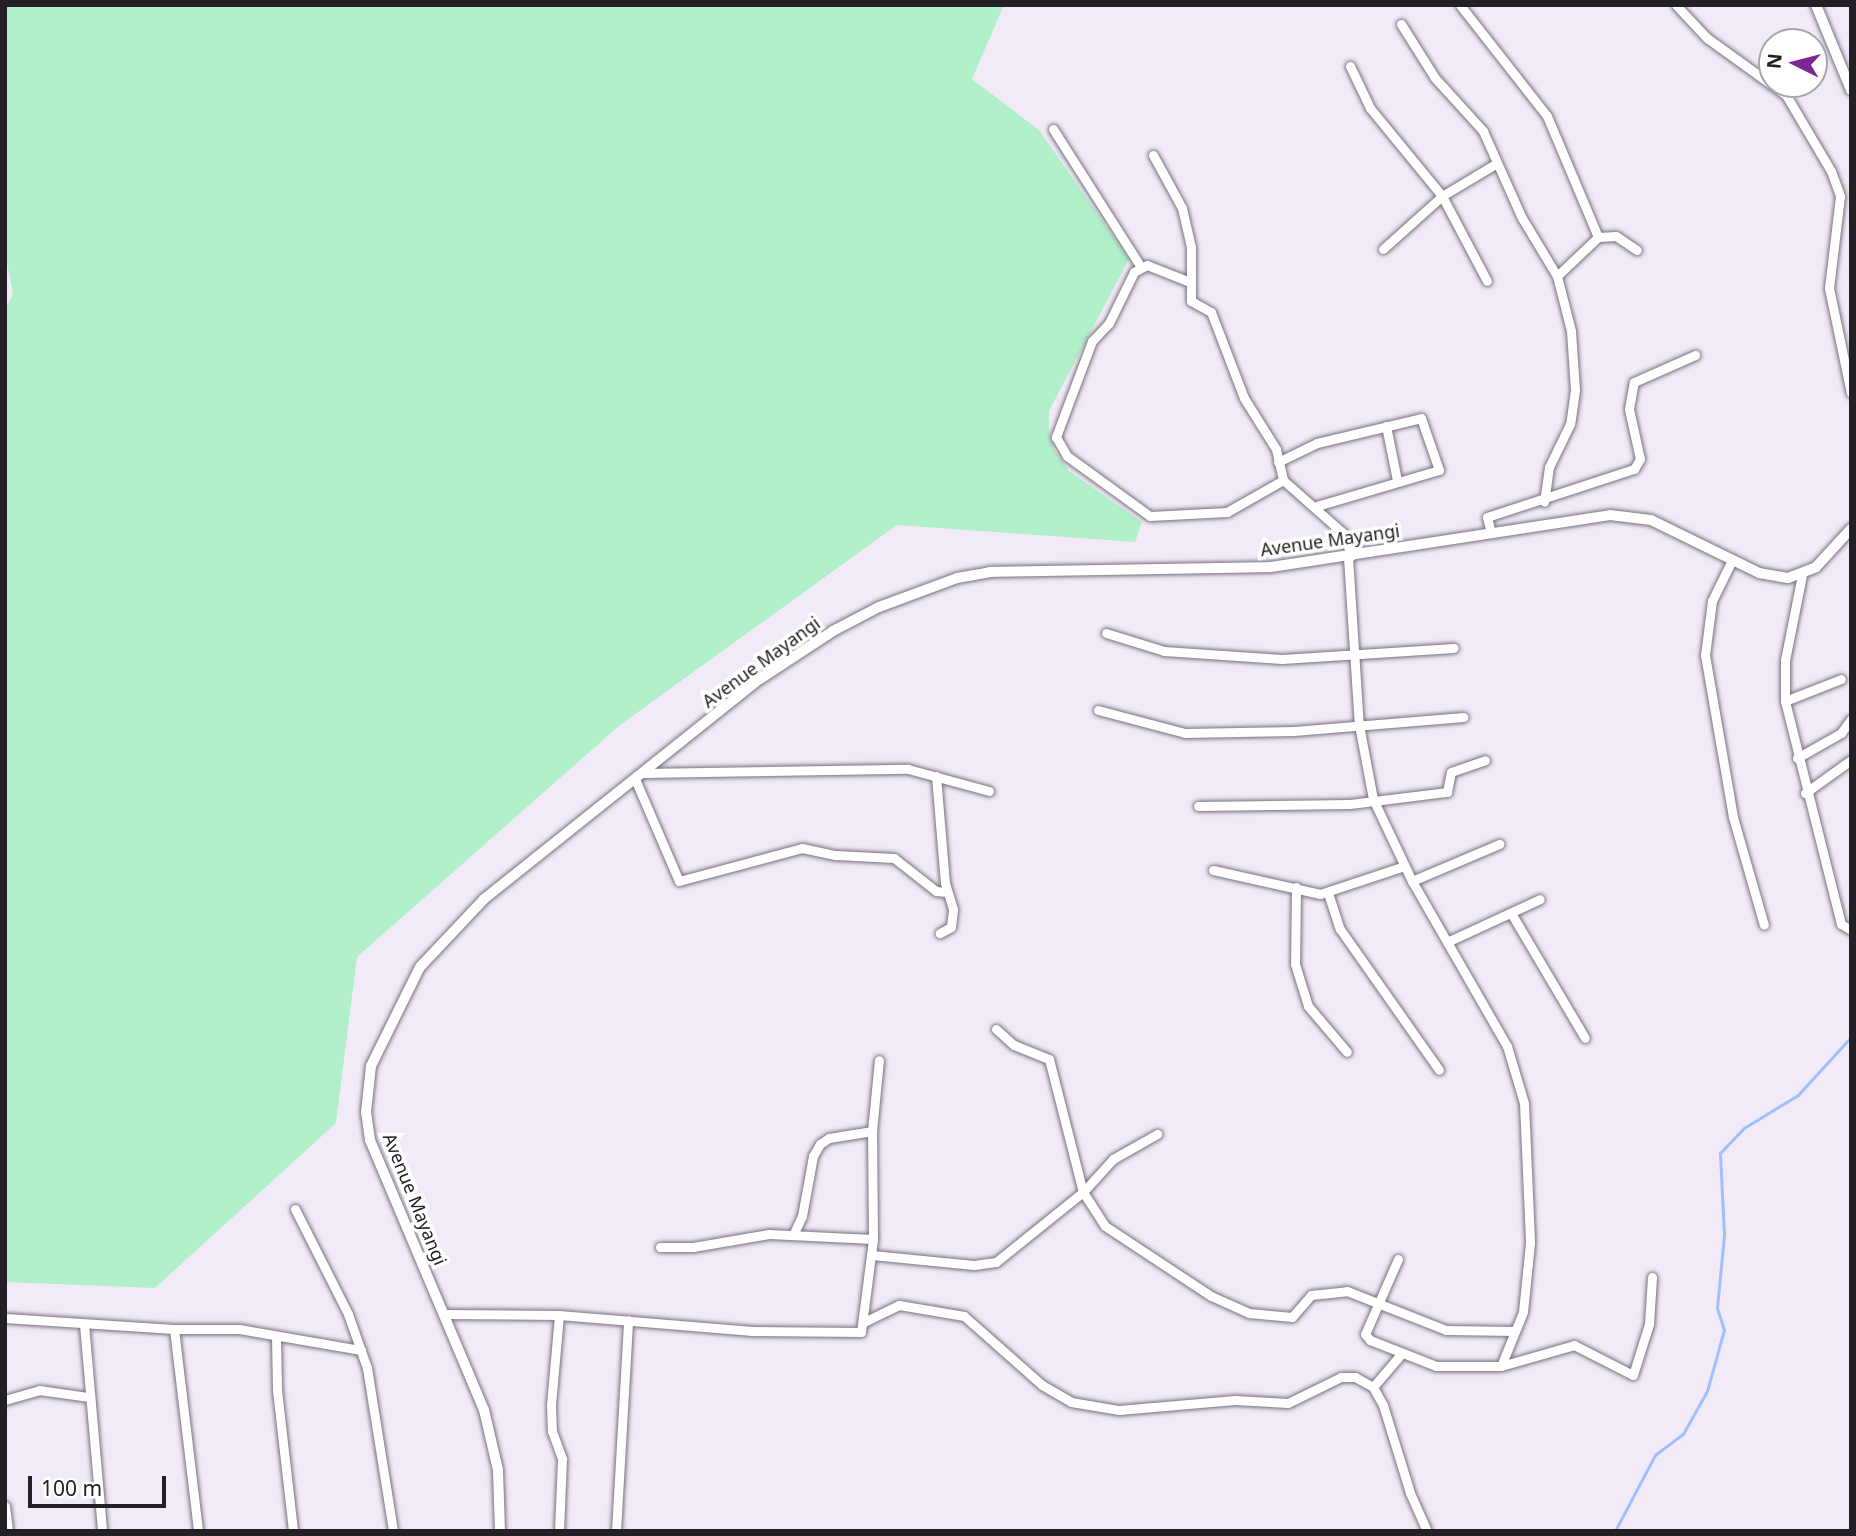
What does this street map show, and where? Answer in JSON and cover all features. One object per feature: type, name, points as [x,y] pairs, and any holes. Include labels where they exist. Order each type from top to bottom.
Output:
[{"type":"street","points":[[1460,5],[1547,116],[1598,237]]},
{"type":"street","points":[[1676,5],[1707,38],[1786,95],[1831,171],[1840,196],[1829,288],[1851,393]]},
{"type":"street","points":[[1816,5],[1851,90]]},
{"type":"street","points":[[1401,24],[1435,78],[1483,131],[1522,218],[1557,276],[1571,331],[1575,390],[1570,424],[1549,467],[1544,502]]},
{"type":"street","points":[[1350,66],[1370,108],[1442,196],[1487,281]]},
{"type":"street","points":[[1053,129],[1141,267]]},
{"type":"street","points":[[1153,155],[1182,208],[1191,247],[1191,301],[1209,309],[1244,398],[1258,413],[1279,462],[1283,480],[1317,506],[1347,538],[1357,652],[1359,725],[1373,799],[1412,881],[1507,1045],[1524,1103],[1530,1243],[1523,1312],[1502,1366]]},
{"type":"street","points":[[1383,249],[1442,196],[1497,163]]},
{"type":"street","points":[[1557,276],[1598,237],[1616,236],[1637,250]]},
{"type":"street","points":[[1190,282],[1147,265],[1141,267],[1120,293],[1109,323],[1092,341],[1056,437],[1067,456],[1150,516],[1227,512],[1283,480]]},
{"type":"street","points":[[1491,533],[1487,517],[1544,502],[1634,469],[1640,459],[1629,409],[1634,382],[1695,355]]},
{"type":"street","points":[[1279,462],[1317,443],[1422,418],[1439,470],[1396,480],[1317,506]]},
{"type":"street","points":[[1386,426],[1396,480]]},
{"type":"street","name":"Avenue Mayangi","points":[[500,1531],[493,1438],[370,1140],[366,1112],[371,1066],[406,993],[429,955],[484,899],[760,679],[833,631],[879,607],[957,578],[990,572],[1107,568],[1244,569],[1350,556],[1595,515],[1629,516],[1665,525],[1732,560],[1773,577],[1802,575]]},
{"type":"street","points":[[1851,529],[1819,565],[1802,575],[1785,660],[1785,701],[1805,793],[1841,924],[1851,930]]},
{"type":"street","points":[[1732,560],[1712,601],[1705,655],[1732,817],[1764,925]]},
{"type":"street","points":[[1106,633],[1156,650],[1282,659],[1357,652],[1454,648]]},
{"type":"street","points":[[1785,701],[1840,679]]},
{"type":"street","points":[[1098,710],[1185,733],[1463,717]]},
{"type":"street","points":[[1797,758],[1841,733],[1851,719]]},
{"type":"street","points":[[1199,807],[1256,809],[1449,792],[1451,772],[1485,760]]},
{"type":"street","points":[[1805,793],[1851,760]]},
{"type":"street","points":[[946,892],[936,891],[894,858],[836,855],[802,848],[679,881],[639,776],[908,769],[989,791]]},
{"type":"street","points":[[936,776],[946,892],[953,910],[951,926],[940,933]]},
{"type":"street","points":[[1412,881],[1499,844]]},
{"type":"street","points":[[1213,870],[1328,894],[1404,866]]},
{"type":"street","points":[[1296,887],[1295,964],[1308,1006],[1348,1052]]},
{"type":"street","points":[[1328,894],[1340,929],[1439,1070]]},
{"type":"street","points":[[1447,942],[1540,900]]},
{"type":"street","points":[[1511,912],[1585,1038]]},
{"type":"street","points":[[996,1029],[1014,1045],[1049,1059],[1083,1192],[1115,1233],[1186,1282],[1236,1309],[1292,1317],[1311,1295],[1332,1290],[1378,1299],[1446,1330],[1515,1331]]},
{"type":"street","points":[[443,1314],[559,1315],[830,1335],[858,1334],[864,1322],[872,1255],[872,1130],[879,1060]]},
{"type":"street","points":[[794,1233],[802,1216],[813,1156],[820,1144],[829,1138],[872,1130]]},
{"type":"street","points":[[872,1255],[987,1265],[1008,1256],[1083,1192],[1113,1159],[1157,1134]]},
{"type":"street","points":[[295,1209],[348,1314],[361,1350],[376,1404],[393,1531]]},
{"type":"street","points":[[660,1247],[693,1247],[794,1233],[873,1239]]},
{"type":"street","points":[[1398,1259],[1378,1299],[1366,1336],[1436,1366],[1502,1366],[1574,1345],[1633,1375],[1649,1324],[1651,1277]]},
{"type":"street","points":[[864,1322],[899,1305],[964,1315],[1042,1385],[1071,1402],[1119,1410],[1235,1400],[1288,1403],[1348,1376],[1373,1387],[1391,1424],[1410,1493],[1427,1531]]},
{"type":"street","points":[[559,1315],[551,1405],[552,1431],[562,1459],[559,1531]]},
{"type":"street","points":[[5,1318],[174,1329],[239,1329],[361,1350]]},
{"type":"street","points":[[616,1531],[628,1320]]},
{"type":"street","points":[[83,1324],[102,1531]]},
{"type":"street","points":[[174,1329],[198,1531]]},
{"type":"street","points":[[276,1337],[277,1390],[293,1531]]},
{"type":"street","points":[[1373,1387],[1402,1353]]},
{"type":"street","points":[[5,1400],[39,1390],[88,1397]]},
{"type":"street","points":[[5,1506],[8,1531]]},
{"type":"green space","points":[[5,5],[1004,5],[972,79],[1039,130],[1129,259],[1049,411],[1049,430],[1054,450],[1069,471],[1142,522],[1135,542],[897,525],[620,725],[357,957],[336,1123],[155,1288],[5,1282],[5,309],[13,294],[5,253]]},
{"type":"waterway","points":[[1615,1531],[1655,1455],[1683,1434],[1707,1391],[1724,1330],[1717,1308],[1724,1235],[1720,1153],[1744,1128],[1798,1095],[1851,1037]]}]
